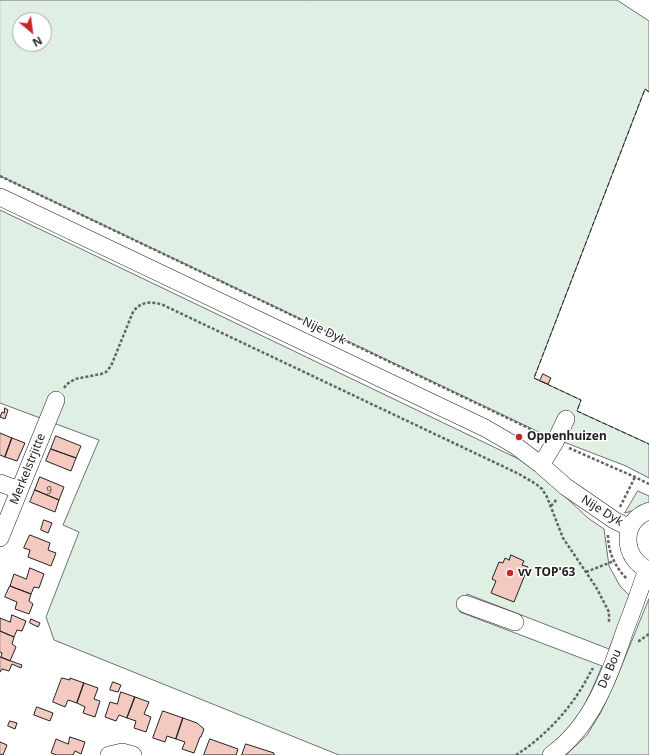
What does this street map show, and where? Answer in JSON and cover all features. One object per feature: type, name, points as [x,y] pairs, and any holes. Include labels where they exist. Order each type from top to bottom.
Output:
[{"type":"street","name":"Nije Dyk","points":[[0,197],[485,428],[516,446],[566,487],[614,520],[630,528]]},
{"type":"street","name":"Merkelstrjitte","points":[[0,538],[56,400]]},
{"type":"street","points":[[541,465],[566,420]]},
{"type":"street","points":[[0,483],[19,490]]},
{"type":"street","points":[[648,570],[636,562],[630,554],[628,536],[630,528],[634,522],[639,517],[649,512]]},
{"type":"street","name":"De Bou","points":[[551,755],[561,748],[572,736],[593,707],[615,660],[648,570]]},
{"type":"street","points":[[465,604],[515,622]]},
{"type":"street","points":[[109,755],[122,752],[133,755]]},
{"type":"path","name":"Nije Dyk","points":[[0,176],[555,442],[649,484]]},
{"type":"path","points":[[56,400],[67,384],[76,379],[106,372],[110,366],[132,312],[136,307],[142,304],[155,302],[163,305],[519,474],[536,484],[542,489],[547,497],[563,538],[596,587],[609,612],[610,620],[608,627]]},
{"type":"path","points":[[586,572],[614,561]]},
{"type":"path","points":[[516,755],[529,747],[562,716],[579,692],[593,667]]},
{"type":"green space","points":[[0,0],[617,0],[649,21],[649,92],[645,89],[534,378],[581,400],[577,411],[649,444],[649,478],[626,466],[543,434],[0,176]]},
{"type":"green space","points":[[0,210],[525,462],[540,473],[588,518],[604,529],[609,566],[620,586],[630,596],[609,649],[467,594],[460,612],[602,666],[585,704],[571,727],[553,747],[542,755],[339,755],[54,640],[46,617],[79,532],[63,525],[99,440],[0,403]]},
{"type":"green space","points":[[638,491],[649,496],[649,506],[625,513]]},
{"type":"green space","points":[[649,599],[649,755],[566,755],[587,735],[601,712]]},
{"type":"building","points":[[543,374],[551,378],[548,384],[540,381]]},
{"type":"building","points":[[5,408],[8,410],[5,419],[0,417],[2,412],[4,413]]},
{"type":"building","points":[[0,433],[12,438],[5,457],[0,455]]},
{"type":"building","points":[[56,436],[81,446],[76,458],[51,449]]},
{"type":"building","points":[[12,438],[25,443],[17,461],[5,457]]},
{"type":"building","points":[[51,449],[76,458],[71,471],[46,461]]},
{"type":"building","points":[[40,477],[64,487],[59,500],[35,490]]},
{"type":"building","points":[[35,490],[59,500],[55,512],[30,502]]},
{"type":"building","points":[[44,520],[52,523],[48,533],[41,530]]},
{"type":"building","points":[[30,535],[50,543],[48,550],[56,553],[51,566],[28,557],[30,550],[24,548]]},
{"type":"building","name":"vv TOP'63","points":[[511,555],[524,561],[522,565],[528,567],[514,602],[491,593],[496,581],[492,579],[499,562],[503,563],[505,558],[509,560]]},
{"type":"building","points":[[30,568],[44,574],[39,588],[34,587],[31,594],[10,586],[14,574],[26,579]]},
{"type":"building","points":[[10,586],[31,594],[29,601],[33,604],[29,614],[15,609],[17,602],[5,597]]},
{"type":"building","points":[[12,615],[26,621],[22,631],[17,630],[14,637],[0,631],[0,618],[10,622]]},
{"type":"building","points":[[31,619],[40,623],[38,627],[30,623]]},
{"type":"building","points":[[0,631],[14,637],[12,644],[16,647],[10,661],[1,657]]},
{"type":"building","points":[[0,657],[22,665],[21,668],[12,664],[9,671],[2,669],[0,672]]},
{"type":"building","points":[[62,678],[70,680],[70,678],[84,683],[77,703],[68,700],[65,707],[53,702]]},
{"type":"building","points":[[113,682],[121,685],[118,692],[110,690]]},
{"type":"building","points":[[84,683],[98,688],[94,699],[100,701],[95,717],[83,713],[85,707],[77,703]]},
{"type":"building","points":[[121,692],[135,697],[127,718],[119,715],[116,721],[105,717],[110,702],[117,704]]},
{"type":"building","points":[[135,697],[149,702],[144,714],[151,717],[146,732],[134,728],[136,721],[127,718]]},
{"type":"building","points":[[37,707],[53,713],[50,721],[34,715]]},
{"type":"building","points":[[163,711],[183,718],[176,739],[167,736],[165,742],[153,738]]},
{"type":"building","points":[[183,718],[197,723],[204,729],[194,753],[182,749],[185,742],[176,739]]},
{"type":"building","points":[[10,721],[17,723],[15,729],[8,726]]},
{"type":"building","points":[[70,737],[85,742],[81,754],[75,751],[73,755],[57,755],[51,753],[56,739],[68,744]]},
{"type":"building","points":[[210,739],[238,749],[236,755],[204,755]]},
{"type":"building","points":[[0,742],[7,745],[3,755],[0,754]]},
{"type":"building","points":[[246,744],[274,753],[274,755],[242,755]]},
{"type":"fence","points":[[649,92],[645,89],[534,378],[581,400],[577,411],[649,444]]},
{"type":"place","name":"Oppenhuizen","points":[[519,437]]},
{"type":"place","name":"vv TOP'63","points":[[510,573]]}]
